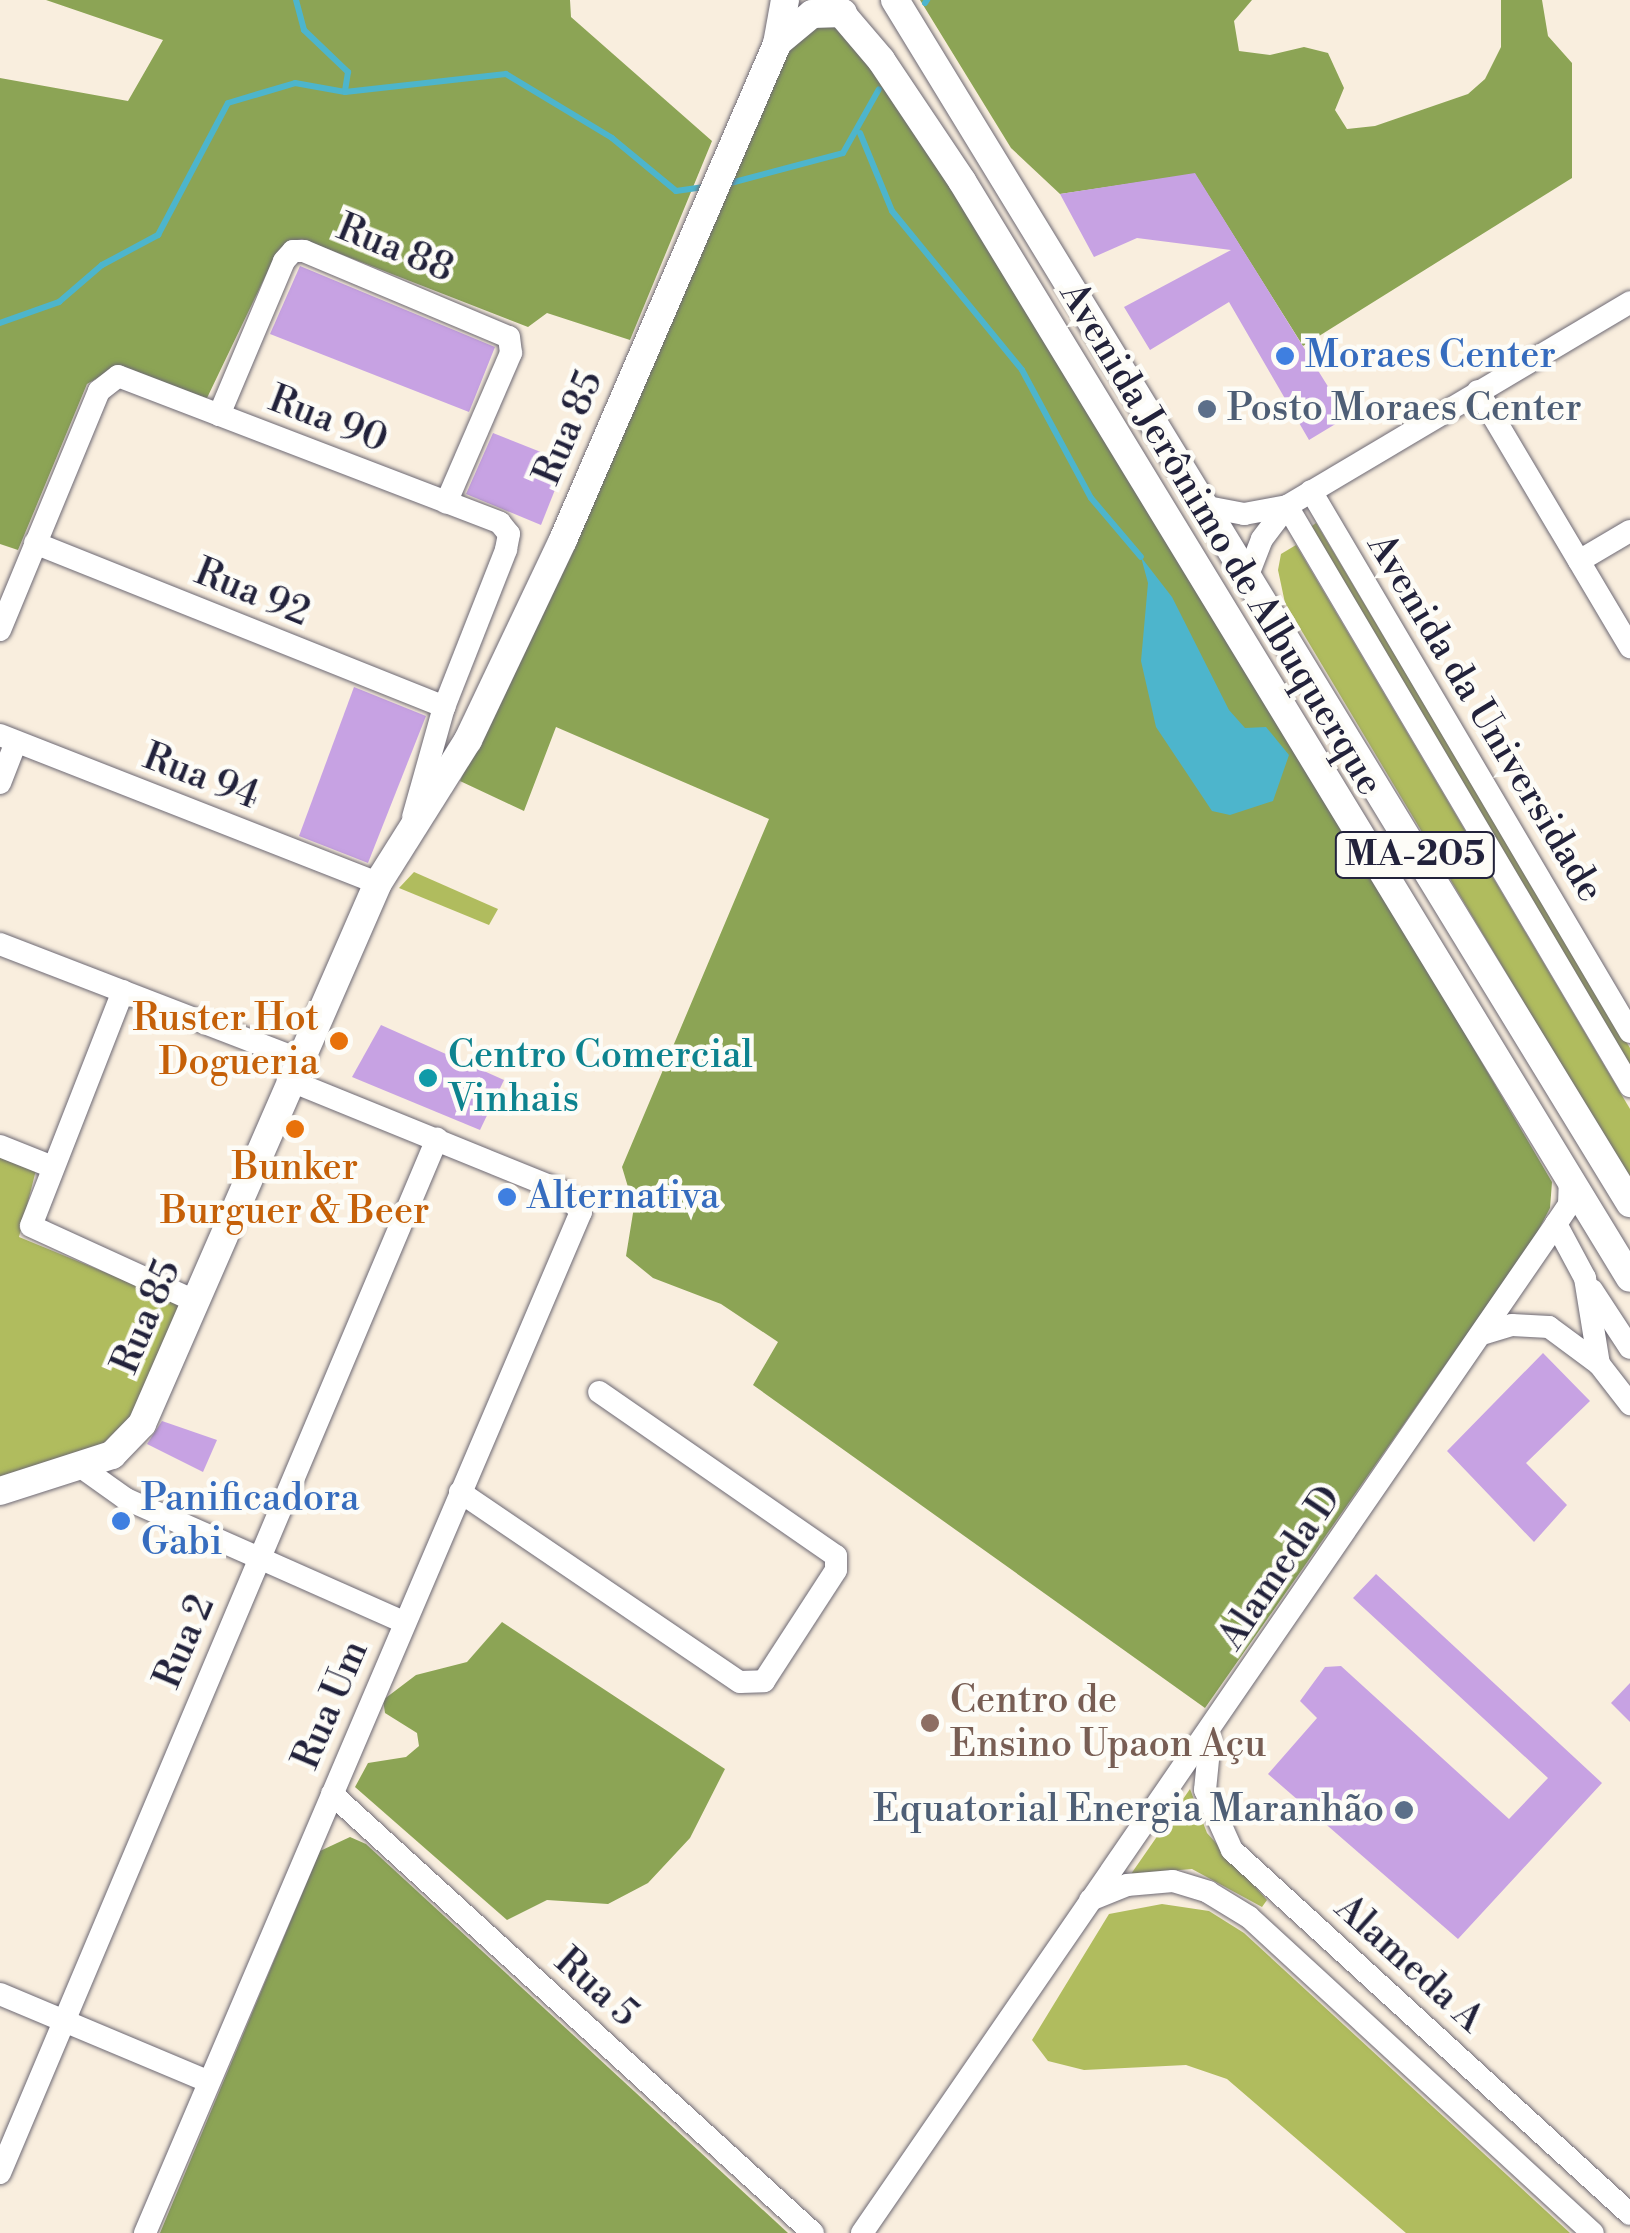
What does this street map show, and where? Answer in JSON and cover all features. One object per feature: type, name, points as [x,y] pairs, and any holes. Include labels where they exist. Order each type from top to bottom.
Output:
[{"type":"main road","name":"Rua 85","points":[[122,1448],[142,1424],[293,1070],[378,883],[487,703],[776,44],[785,0]]},
{"type":"main road","name":"Avenida Jerônimo de Albuquerque","points":[[895,0],[1246,580],[1630,1202]]},
{"type":"main road","name":"Rua 85","points":[[776,44],[812,14],[837,6]]},
{"type":"main road","name":"Avenida Jerônimo de Albuquerque","points":[[837,6],[962,181],[1630,1278]]},
{"type":"main road","points":[[0,1492],[81,1467],[122,1448]]},
{"type":"street","name":"Rua 88","points":[[219,415],[284,261],[297,249],[497,327],[509,337],[511,353],[446,502]]},
{"type":"street","points":[[1246,580],[1262,539],[1287,506],[1630,302]]},
{"type":"street","name":"Rua 90","points":[[36,543],[98,390],[118,376],[500,523],[509,534]]},
{"type":"street","points":[[1478,391],[1630,648]]},
{"type":"street","name":"Avenida da Universidade","points":[[1310,491],[1630,1032]]},
{"type":"street","points":[[1202,506],[1244,514],[1287,506]]},
{"type":"street","name":"Avenida da Universidade","points":[[1287,506],[1630,1086]]},
{"type":"street","points":[[1579,562],[1630,531]]},
{"type":"street","name":"Rua 85","points":[[409,830],[444,707],[509,534]]},
{"type":"street","points":[[0,630],[36,543]]},
{"type":"street","name":"Rua 92","points":[[36,543],[444,707]]},
{"type":"street","points":[[0,783],[8,739]]},
{"type":"street","name":"Rua 94","points":[[8,739],[378,883]]},
{"type":"street","points":[[0,944],[123,992],[438,1139],[494,1161],[504,1139]]},
{"type":"street","points":[[123,992],[50,1166],[31,1218],[33,1232],[196,1300]]},
{"type":"street","name":"Rua 2","points":[[0,2173],[438,1139]]},
{"type":"street","points":[[0,1146],[50,1166]]},
{"type":"street","name":"Rua Um","points":[[146,2233],[207,2081],[579,1222],[579,1205],[494,1161]]},
{"type":"street","name":"Alameda D","points":[[862,2233],[1482,1334],[1568,1205],[1570,1182]]},
{"type":"street","points":[[1556,1224],[1630,1348]]},
{"type":"street","points":[[1585,1278],[1599,1364]]},
{"type":"street","points":[[1482,1334],[1538,1323],[1599,1364],[1630,1404]]},
{"type":"street","points":[[460,1492],[740,1682],[764,1681],[836,1570],[836,1556],[599,1392]]},
{"type":"street","points":[[122,1448],[126,1499]]},
{"type":"street","points":[[81,1467],[126,1499],[404,1622]]},
{"type":"street","name":"Alameda A","points":[[1211,1732],[1205,1790],[1232,1850],[1630,2214]]},
{"type":"street","name":"Rua 5","points":[[332,1794],[813,2233]]},
{"type":"street","name":"Alameda A","points":[[1090,1900],[1138,1882],[1173,1881],[1208,1892],[1249,1917],[1593,2233]]},
{"type":"street","points":[[0,1994],[207,2081]]},
{"type":"street","points":[[886,2233],[892,2192]]},
{"type":"green space","points":[[46,0],[570,0],[571,17],[712,141],[630,340],[547,313],[528,327],[302,239],[288,242],[277,252],[207,398],[111,370],[87,384],[18,550],[0,544],[0,78],[128,101],[163,40]]},
{"type":"green space","points":[[920,0],[1252,0],[1234,21],[1239,51],[1270,55],[1304,47],[1328,53],[1344,88],[1335,110],[1347,129],[1375,126],[1468,94],[1485,79],[1501,47],[1501,0],[1542,0],[1548,36],[1572,63],[1572,178],[1303,346],[1195,174],[1060,194],[1011,148]]},
{"type":"green space","points":[[842,13],[1113,434],[1552,1182],[1550,1208],[1535,1237],[1205,1708],[753,1385],[778,1342],[721,1304],[653,1278],[626,1256],[634,1207],[622,1167],[769,819],[556,727],[524,811],[460,781],[777,39]]},
{"type":"green space","points":[[1316,523],[1630,1048],[1630,1071],[1309,528]]},
{"type":"green space","points":[[1296,545],[1630,1109],[1630,1180],[1285,603],[1278,570],[1281,554]]},
{"type":"green space","points":[[414,872],[498,909],[489,925],[399,888]]},
{"type":"green space","points":[[0,1156],[36,1170],[19,1237],[187,1306],[137,1420],[106,1445],[0,1480]]},
{"type":"green space","points":[[502,1622],[725,1769],[690,1838],[648,1883],[608,1904],[547,1900],[507,1920],[355,1787],[368,1763],[406,1757],[419,1746],[417,1733],[385,1713],[383,1700],[416,1675],[467,1662]]},
{"type":"green space","points":[[1190,1789],[1207,1833],[1267,1900],[1262,1907],[1192,1869],[1131,1874]]},
{"type":"green space","points":[[350,1837],[366,1844],[788,2233],[160,2233],[320,1851]]},
{"type":"green space","points":[[1162,1904],[1209,1911],[1244,1933],[1570,2233],[1406,2233],[1227,2079],[1186,2065],[1084,2070],[1048,2061],[1032,2040],[1109,1914]]},
{"type":"water","points":[[1141,557],[1172,597],[1229,710],[1245,728],[1266,727],[1289,755],[1273,801],[1230,815],[1212,811],[1156,727],[1141,661],[1148,583]]},
{"type":"building","name":"Moraes Center","points":[[1195,173],[1347,417],[1309,440],[1229,302],[1150,350],[1124,307],[1231,250],[1137,238],[1094,257],[1060,194]]},
{"type":"building","points":[[300,266],[495,347],[469,412],[270,334]]},
{"type":"building","points":[[493,433],[566,462],[541,525],[466,494]]},
{"type":"building","points":[[354,687],[426,716],[368,863],[299,836]]},
{"type":"building","name":"Centro Comercial Vinhais","points":[[381,1025],[504,1080],[480,1130],[352,1077]]},
{"type":"building","points":[[1543,1353],[1590,1401],[1526,1463],[1567,1505],[1534,1542],[1447,1451]]},
{"type":"building","points":[[162,1421],[217,1440],[203,1472],[147,1444]]},
{"type":"building","name":"Equatorial Energia Maranhão","points":[[1376,1574],[1602,1783],[1458,1939],[1268,1774],[1317,1718],[1300,1701],[1325,1667],[1341,1666],[1509,1819],[1548,1778],[1353,1598]]},
{"type":"building","points":[[1630,1683],[1630,1722],[1611,1703]]},
{"type":"waterway","points":[[296,0],[304,30],[348,72],[345,92]]},
{"type":"waterway","points":[[0,323],[59,302],[102,265],[158,235],[228,103],[295,83],[345,92],[506,74],[612,138],[676,191],[706,187]]},
{"type":"waterway","points":[[723,185],[843,153],[879,89]]},
{"type":"waterway","points":[[860,133],[892,211],[1022,370],[1091,498],[1141,557]]},
{"type":"place","name":"Moraes Center","points":[[1285,356]]},
{"type":"place","name":"Posto Moraes Center","points":[[1207,409]]},
{"type":"place","name":"Ruster Hot Dogueria","points":[[339,1041]]},
{"type":"place","name":"Centro Comercial Vinhais","points":[[428,1078]]},
{"type":"place","name":"Bunker Burguer & Beer","points":[[295,1129]]},
{"type":"place","name":"Alternativa","points":[[507,1197]]},
{"type":"place","name":"Panificadora Gabi","points":[[121,1521]]},
{"type":"place","name":"Centro de Ensino Upaon Açu","points":[[930,1723]]},
{"type":"place","name":"Equatorial Energia Maranhão","points":[[1404,1810]]}]
